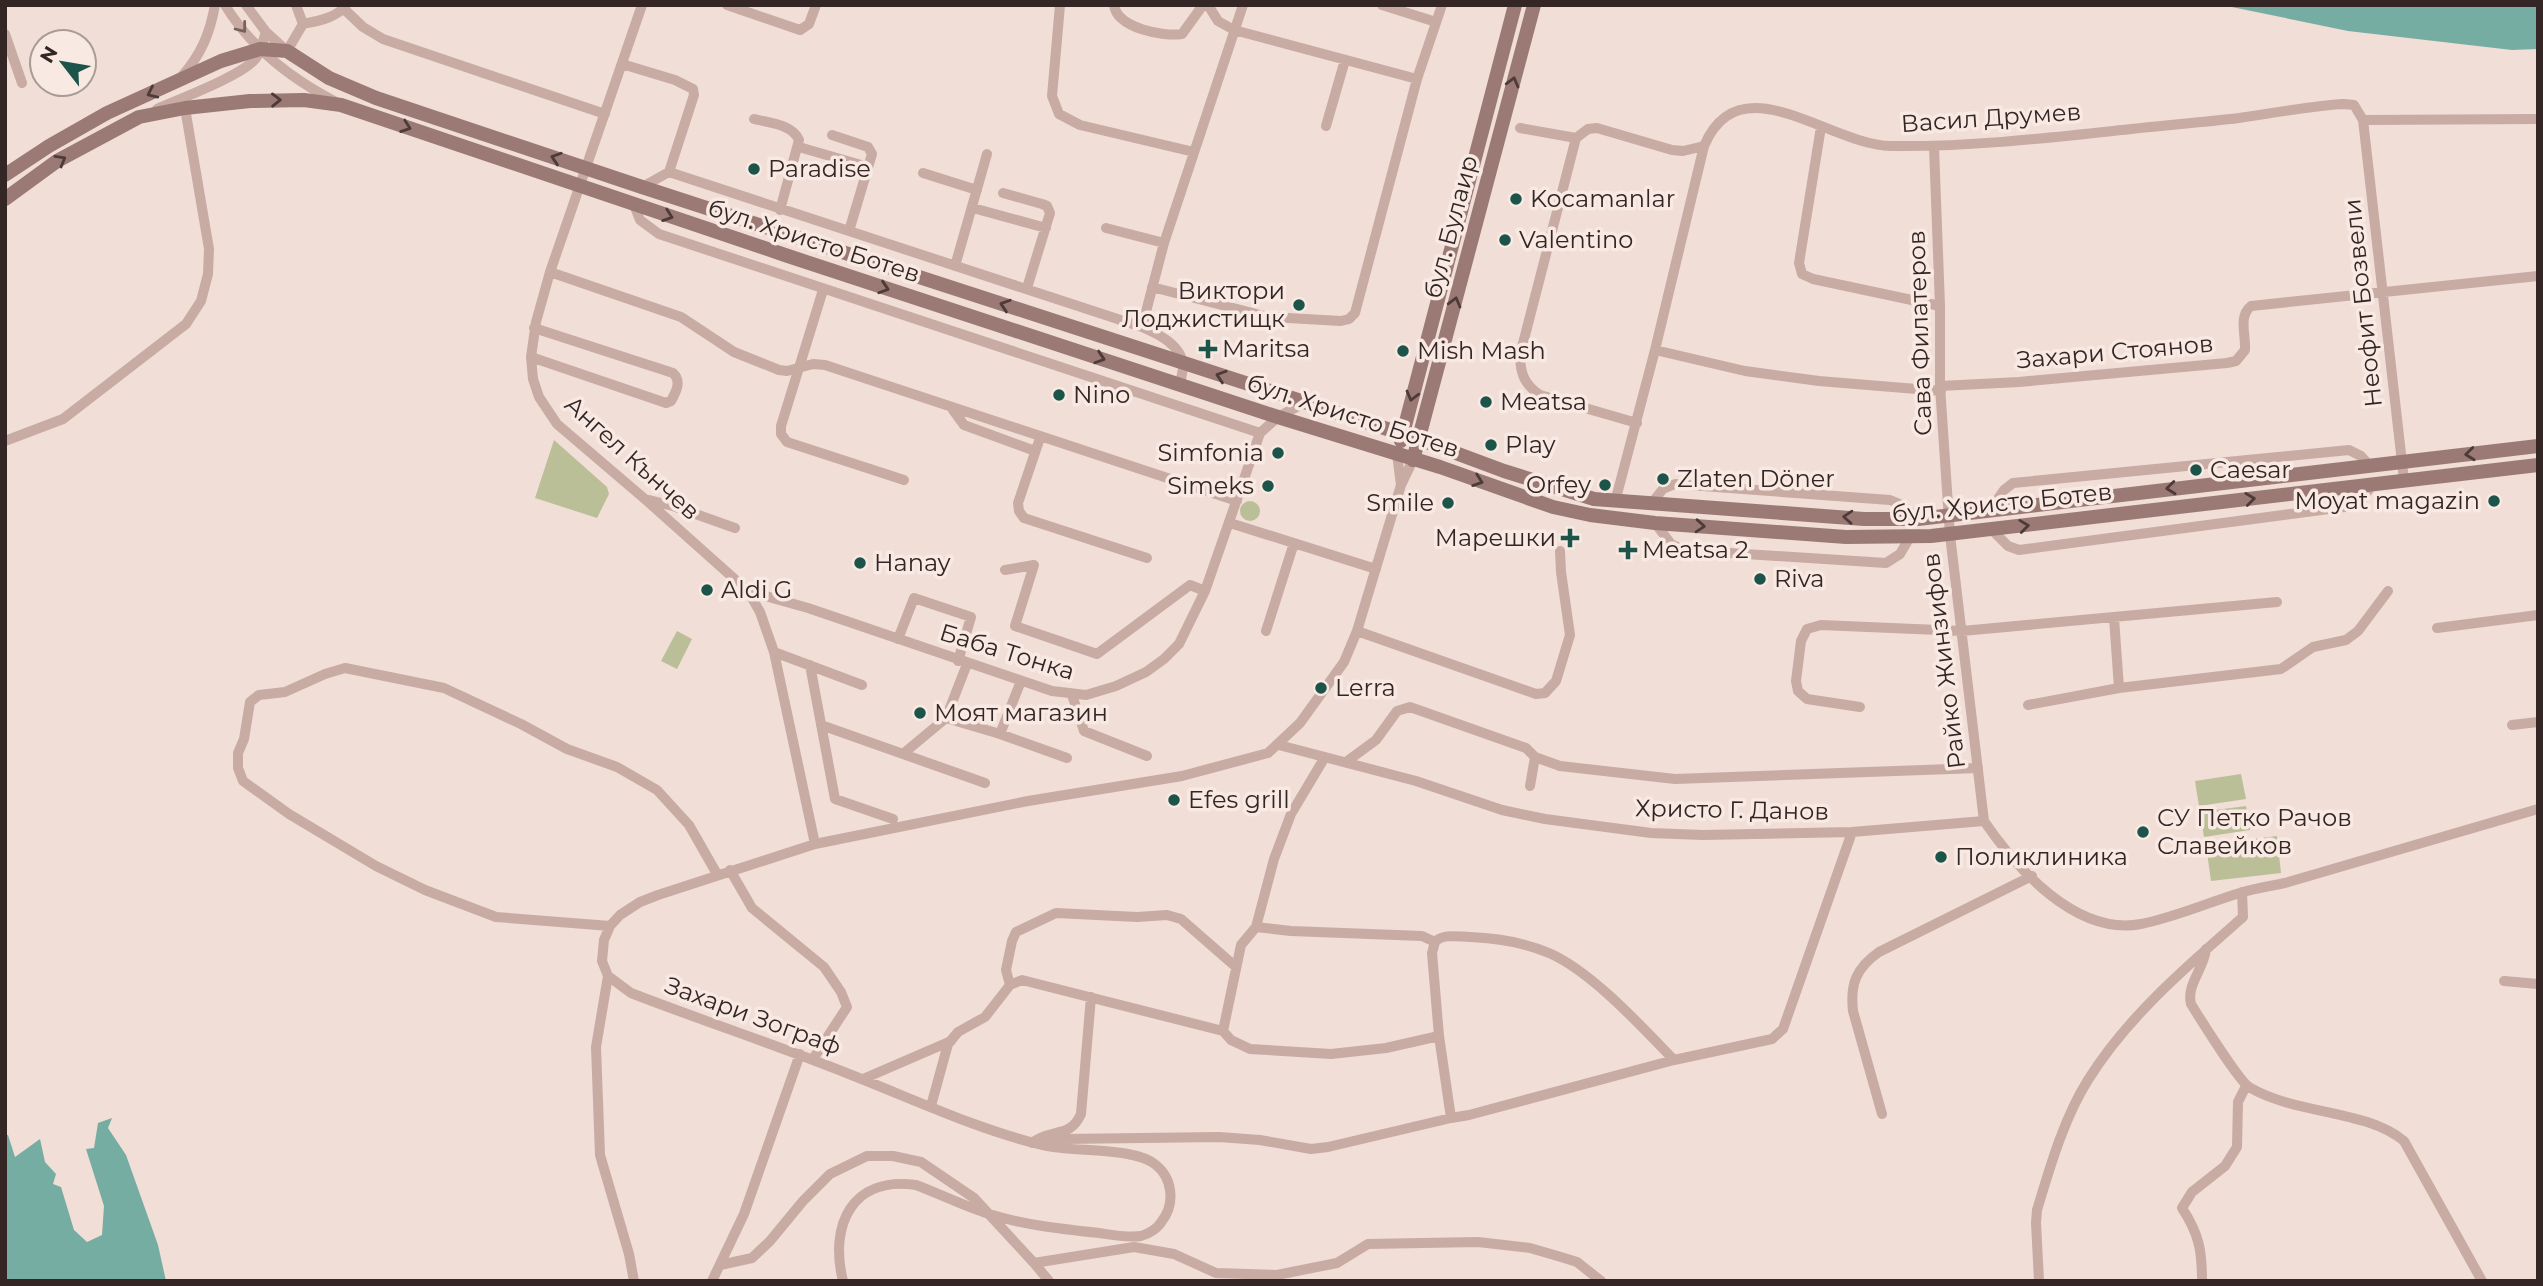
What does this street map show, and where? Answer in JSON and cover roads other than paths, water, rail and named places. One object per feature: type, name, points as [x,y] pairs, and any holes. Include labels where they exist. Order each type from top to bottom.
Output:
[{"type":"main road","name":"бул. Булаир","points":[[1397,454],[1515,5]]},
{"type":"main road","name":"бул. Булаир","points":[[1413,460],[1534,5]]},
{"type":"main road","name":"бул. Христо Ботев","points":[[5,175],[78,129],[234,55],[260,49],[287,51],[329,78],[376,98],[1403,434],[1504,471],[1594,499],[1615,502],[1864,519],[1918,519],[2538,446]]},
{"type":"main road","name":"бул. Христо Ботев","points":[[5,199],[57,161],[139,117],[185,108],[279,100],[341,105],[634,205],[1553,507],[1590,515],[1655,523],[1846,537],[1950,535],[2538,465]]},
{"type":"street","points":[[176,82],[194,64],[203,48],[215,5]]},
{"type":"street","points":[[225,5],[260,49],[290,76],[341,105]]},
{"type":"street","points":[[246,5],[266,32],[287,51],[303,24],[323,20],[345,7],[363,27],[383,39],[605,114]]},
{"type":"street","points":[[296,5],[303,24]]},
{"type":"street","name":"Ангел Кънчев","points":[[642,5],[550,272],[534,328],[531,357],[533,379],[539,397],[557,424],[748,591],[760,612],[774,652],[815,844]]},
{"type":"street","points":[[727,5],[800,30],[809,23],[816,5]]},
{"type":"street","points":[[1060,5],[1052,96],[1059,114],[1080,125],[1194,152]]},
{"type":"street","points":[[1114,5],[1121,19],[1130,25],[1169,36],[1182,34],[1206,5],[1218,21],[1234,30],[1417,79]]},
{"type":"street","points":[[1142,327],[1164,243],[1243,5]]},
{"type":"street","points":[[1382,5],[1436,22]]},
{"type":"street","points":[[1152,287],[1268,317],[1341,321],[1349,319],[1355,313],[1417,79],[1442,5]]},
{"type":"street","points":[[139,117],[239,71],[252,62],[266,32]]},
{"type":"street","points":[[5,34],[22,83]]},
{"type":"street","points":[[1326,126],[1345,60]]},
{"type":"street","points":[[622,64],[682,83],[693,89],[694,95],[669,172],[642,187]]},
{"type":"street","name":"Васил Друмев","points":[[1615,502],[1637,423],[1704,146],[1710,131],[1719,120],[1735,110],[1757,107],[1776,109],[1861,143],[1934,147],[2239,118],[2344,104],[2354,105],[2363,120]]},
{"type":"street","points":[[5,441],[63,419],[186,324],[201,301],[206,287],[209,249],[185,108]]},
{"type":"street","points":[[2363,120],[2538,118]]},
{"type":"street","points":[[754,119],[793,131],[799,140],[780,210]]},
{"type":"street","name":"Неофит Бозвели","points":[[2363,120],[2404,480]]},
{"type":"street","points":[[1821,127],[1799,262],[1802,274],[1813,279],[1940,306]]},
{"type":"street","points":[[1520,128],[1576,138]]},
{"type":"street","points":[[1637,423],[1540,395],[1530,388],[1522,377],[1520,355],[1576,138],[1588,129],[1597,128],[1672,150],[1683,151],[1704,146]]},
{"type":"street","points":[[832,135],[871,149],[872,154],[849,231]]},
{"type":"street","points":[[799,147],[868,167]]},
{"type":"street","name":"Сава Филатеров","points":[[1934,147],[1940,388],[1950,517]]},
{"type":"street","points":[[955,266],[988,154]]},
{"type":"street","points":[[669,172],[1142,327],[1170,342],[1183,364],[1180,384]]},
{"type":"street","points":[[923,173],[977,190]]},
{"type":"street","points":[[1003,192],[1047,206],[1049,213],[1027,288]]},
{"type":"street","points":[[634,205],[640,220],[659,234],[1260,433]]},
{"type":"street","points":[[973,208],[1046,228]]},
{"type":"street","points":[[1106,228],[1164,243]]},
{"type":"street","points":[[550,272],[681,317],[734,352],[779,370],[825,366],[1237,501]]},
{"type":"street","name":"Захари Стоянов","points":[[1940,388],[2227,363],[2236,361],[2245,349],[2243,318],[2245,311],[2251,306],[2538,276]]},
{"type":"street","points":[[823,290],[781,426],[783,438],[904,480]]},
{"type":"street","points":[[531,357],[666,403],[671,401],[678,383],[673,373],[534,328]]},
{"type":"street","points":[[1655,350],[1745,371],[1819,381],[1940,388]]},
{"type":"street","name":"Баба Тонка","points":[[748,591],[808,608],[1021,681],[1072,695],[1086,695],[1116,686],[1135,678],[1164,659],[1179,644],[1205,592],[1260,433],[1278,417],[1304,403]]},
{"type":"street","points":[[952,409],[964,425],[1035,451]]},
{"type":"street","points":[[1040,438],[1018,503],[1024,518],[1147,558]]},
{"type":"street","points":[[1990,510],[2004,490],[2014,483],[2348,450],[2361,456],[2371,467]]},
{"type":"street","points":[[1397,454],[1401,485]]},
{"type":"street","points":[[634,1281],[629,1254],[600,1155],[596,1047],[608,976],[602,961],[602,950],[610,926],[629,908],[640,902],[717,874],[815,844],[1028,801],[1182,776],[1268,754],[1300,723],[1333,681],[1344,662],[1357,631],[1401,485],[1413,460]]},
{"type":"street","points":[[1651,504],[1663,489],[1675,484],[1890,500],[1902,505],[1918,519]]},
{"type":"street","points":[[1992,530],[2008,546],[2019,550],[2359,505],[2372,484]]},
{"type":"street","points":[[646,500],[673,506],[734,528]]},
{"type":"street","name":"Райко Жинзифов","points":[[1950,517],[1984,821]]},
{"type":"street","points":[[1230,523],[1376,569]]},
{"type":"street","points":[[1655,523],[1671,544],[1683,550],[1886,563],[1900,554],[1910,537]]},
{"type":"street","points":[[1266,631],[1294,543]]},
{"type":"street","points":[[1357,631],[1536,694],[1545,693],[1556,681],[1570,635],[1560,572],[1560,551]]},
{"type":"street","points":[[1005,570],[1034,565],[1015,626],[1097,654],[1190,585],[1205,592]]},
{"type":"street","points":[[2028,705],[2119,688],[2281,669],[2313,646],[2346,640],[2358,631],[2388,591]]},
{"type":"street","points":[[898,639],[914,598],[971,617],[963,662],[946,718],[904,753]]},
{"type":"street","points":[[1860,707],[1807,699],[1798,691],[1796,681],[1801,641],[1807,629],[1821,625],[1962,631],[2277,602]]},
{"type":"street","points":[[2437,628],[2538,615]]},
{"type":"street","points":[[2114,618],[2119,688]]},
{"type":"street","points":[[774,652],[862,685]]},
{"type":"street","points":[[810,665],[835,799],[893,819]]},
{"type":"street","points":[[610,926],[496,917],[425,890],[376,866],[289,814],[243,780],[238,768],[238,753],[244,739],[250,702],[259,695],[285,692],[345,668],[444,688],[567,749],[617,767],[657,790],[689,825],[717,874]]},
{"type":"street","points":[[1000,734],[1021,681]]},
{"type":"street","points":[[1072,695],[1084,731],[1147,757]]},
{"type":"street","points":[[1346,762],[1376,740],[1397,711],[1410,707],[1526,748],[1535,757],[1560,766],[1675,779],[1978,768]]},
{"type":"street","points":[[946,718],[1067,758]]},
{"type":"street","points":[[2512,725],[2538,722]]},
{"type":"street","points":[[821,725],[985,783]]},
{"type":"street","name":"Христо Г. Данов","points":[[1279,745],[1416,781],[1502,810],[1651,833],[1703,835],[1852,832],[1984,821]]},
{"type":"street","points":[[1223,1031],[1241,945],[1256,928],[1274,859],[1291,814],[1325,757]]},
{"type":"street","points":[[1530,786],[1535,757]]},
{"type":"street","points":[[1984,821],[2011,855],[2053,899],[2091,919],[2139,924],[2190,911],[2242,892],[2285,883],[2538,809]]},
{"type":"street","points":[[1046,1146],[1063,1139],[1219,1137],[1260,1140],[1311,1149],[1328,1147],[1469,1115],[1674,1060],[1772,1039],[1779,1036],[1783,1030],[1852,832]]},
{"type":"street","points":[[730,870],[752,908],[824,967],[844,1000],[847,1007],[813,1059]]},
{"type":"street","points":[[1882,1114],[1851,995],[1855,979],[1865,962],[1879,952],[2032,876]]},
{"type":"street","points":[[2039,1281],[2037,1210],[2077,1100],[2103,1058],[2158,992],[2243,917],[2242,892]]},
{"type":"street","points":[[1010,985],[1006,970],[1016,932],[1056,913],[1137,917],[1167,915],[1181,919],[1236,967]]},
{"type":"street","points":[[1256,928],[1422,936],[1435,942]]},
{"type":"street","points":[[1451,1118],[1439,1036],[1432,953],[1435,942],[1443,936],[1504,939],[1550,953],[1586,977],[1629,1014],[1674,1060]]},
{"type":"street","points":[[2206,949],[2203,965],[2190,990],[2191,1004],[2246,1086],[2305,1109],[2368,1122],[2389,1129],[2397,1135],[2404,1141],[2482,1281]]},
{"type":"street","name":"Захари Зограф","points":[[608,976],[631,993],[800,1054],[1002,1135],[1046,1146],[1121,1153],[1144,1158],[1165,1174],[1170,1185],[1171,1200],[1167,1216],[1158,1227],[1142,1236],[1073,1231],[992,1215],[916,1185],[890,1184],[872,1189],[856,1202],[845,1219],[839,1251],[843,1281]]},
{"type":"street","points":[[931,1106],[944,1055],[951,1041],[958,1032],[985,1017],[1010,985],[1021,980],[1223,1031],[1231,1040],[1250,1049],[1331,1054],[1386,1048],[1439,1036]]},
{"type":"street","points":[[2504,981],[2538,984]]},
{"type":"street","points":[[1032,1143],[1040,1137],[1071,1130],[1077,1124],[1081,1114],[1091,997]]},
{"type":"street","points":[[863,1079],[951,1041]]},
{"type":"street","points":[[712,1281],[744,1214],[800,1054]]},
{"type":"street","points":[[2202,1281],[2202,1249],[2182,1208],[2192,1192],[2225,1166],[2237,1147],[2238,1102],[2246,1086]]},
{"type":"street","points":[[720,1265],[752,1258],[830,1174],[867,1156],[893,1157],[920,1162],[974,1198],[1049,1281]]},
{"type":"street","points":[[1034,1263],[1134,1247],[1174,1254],[1218,1277],[1277,1275],[1338,1263],[1368,1244],[1478,1242],[1530,1248],[1577,1262],[1601,1281]]},
{"type":"water","points":[[2222,5],[2538,5],[2538,49],[2512,50],[2348,31]]},
{"type":"water","points":[[112,1118],[108,1128],[126,1155],[158,1245],[166,1281],[5,1281],[5,1135],[8,1135],[15,1157],[40,1139],[45,1162],[56,1174],[53,1184],[61,1187],[74,1230],[87,1242],[102,1235],[104,1206],[86,1149],[94,1148],[98,1123]]},
{"type":"place","name":"Paradise","points":[[754,169]]},
{"type":"place","name":"Kocamanlar","points":[[1516,199]]},
{"type":"place","name":"Valentino","points":[[1505,240]]},
{"type":"place","name":"Виктори Лоджистищк","points":[[1299,305]]},
{"type":"place","name":"Maritsa","points":[[1208,349]]},
{"type":"place","name":"Mish Mash","points":[[1403,351]]},
{"type":"place","name":"Nino","points":[[1059,395]]},
{"type":"place","name":"Meatsa","points":[[1486,402]]},
{"type":"place","name":"Play","points":[[1491,445]]},
{"type":"place","name":"Simfonia","points":[[1278,453]]},
{"type":"place","name":"Caesar","points":[[2196,470]]},
{"type":"place","name":"Zlaten Döner","points":[[1663,479]]},
{"type":"place","name":"Orfey","points":[[1605,485]]},
{"type":"place","name":"Simeks","points":[[1268,486]]},
{"type":"place","name":"Moyat magazin","points":[[2494,501]]},
{"type":"place","name":"Smile","points":[[1448,503]]},
{"type":"place","name":"Марешки","points":[[1570,538]]},
{"type":"place","name":"Meatsa 2","points":[[1628,550]]},
{"type":"place","name":"Hanay","points":[[860,563]]},
{"type":"place","name":"Riva","points":[[1760,579]]},
{"type":"place","name":"Aldi G","points":[[707,590]]},
{"type":"place","name":"Lerra","points":[[1321,688]]},
{"type":"place","name":"Моят магазин","points":[[920,713]]},
{"type":"place","name":"Efes grill","points":[[1174,800]]},
{"type":"place","name":"СУ Петко Рачов Славейков","points":[[2143,832]]},
{"type":"place","name":"Поликлиника","points":[[1941,857]]}]
